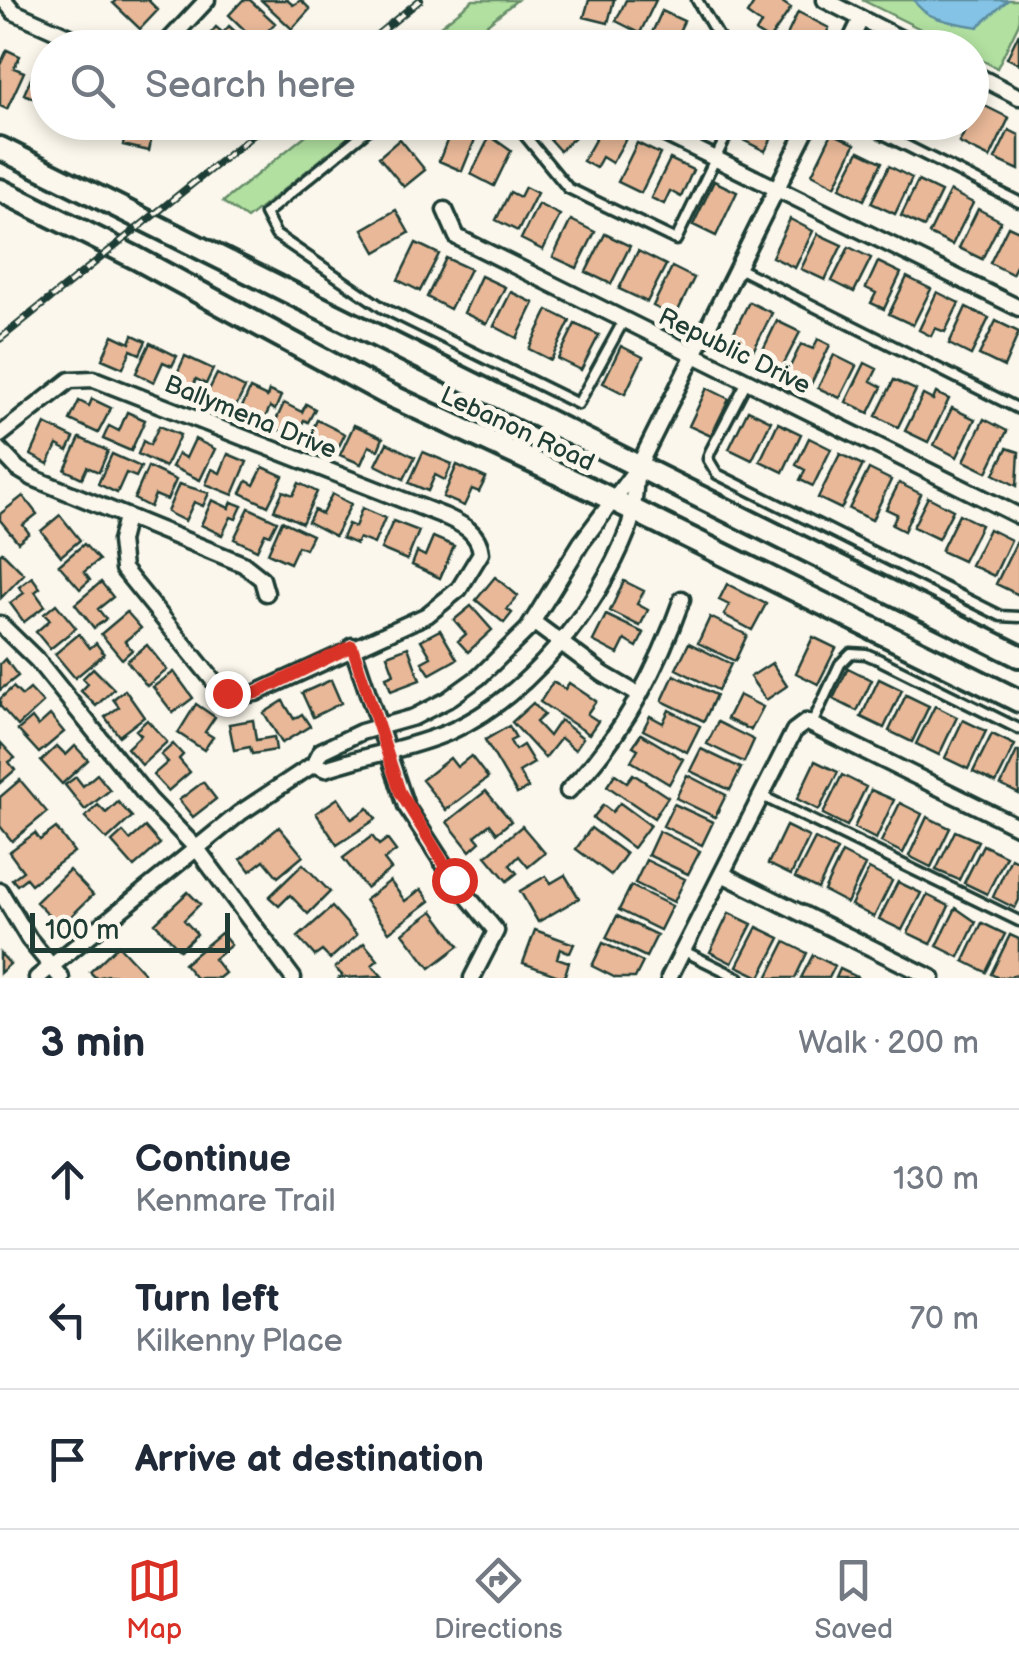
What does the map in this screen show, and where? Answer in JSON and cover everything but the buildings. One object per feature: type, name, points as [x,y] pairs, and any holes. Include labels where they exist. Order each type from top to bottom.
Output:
[{"type":"main road","name":"Lebanon Road","points":[[0,148],[1019,656]]},
{"type":"main road","name":"Lebanon Road","points":[[0,190],[136,258],[384,393],[622,504],[1019,701]]},
{"type":"street","points":[[4,0],[14,12],[55,30]]},
{"type":"street","points":[[179,30],[207,0]]},
{"type":"street","points":[[825,0],[883,30]]},
{"type":"street","points":[[856,30],[861,19]]},
{"type":"street","points":[[989,82],[1019,97]]},
{"type":"street","points":[[677,140],[1019,308]]},
{"type":"street","points":[[37,978],[57,972],[260,799],[314,764],[321,751],[378,726],[414,717],[448,700],[479,677],[533,622],[580,543],[622,504],[801,140]]},
{"type":"street","name":"Republic Drive","points":[[445,210],[457,237],[1019,516]]},
{"type":"street","name":"Ballymena Drive","points":[[0,435],[70,380],[94,379],[468,528],[479,542],[481,553],[465,582],[439,607],[399,629],[352,646]]},
{"type":"street","points":[[0,450],[25,474],[243,564],[262,579],[266,592]]},
{"type":"street","points":[[314,764],[324,769],[447,733],[480,716],[511,693],[563,644],[596,590],[630,528],[622,504]]},
{"type":"street","points":[[126,517],[120,541],[123,569],[227,693],[256,693],[352,646],[406,806],[454,880],[496,931],[472,978]]},
{"type":"street","points":[[568,791],[610,746],[639,696],[682,599]]},
{"type":"street","points":[[533,622],[602,674],[639,696]]},
{"type":"street","points":[[0,624],[46,672],[148,799],[198,850],[292,978]]},
{"type":"street","points":[[669,978],[794,731],[809,723],[1019,827]]},
{"type":"street","points":[[722,874],[932,978]]},
{"type":"street","points":[[0,890],[29,939],[57,972]]},
{"type":"lane","points":[[697,0],[714,30]]},
{"type":"lane","points":[[355,140],[266,214],[276,234],[383,308],[578,404],[624,320]]},
{"type":"lane","points":[[529,140],[568,188],[676,240],[725,140]]},
{"type":"lane","points":[[895,140],[1019,202]]},
{"type":"lane","points":[[738,268],[1019,409]]},
{"type":"lane","points":[[747,381],[710,452],[708,459],[717,474],[1001,616],[1018,618]]},
{"type":"lane","points":[[809,723],[840,664],[850,654],[858,653],[880,660],[1019,730]]},
{"type":"lane","points":[[762,796],[1019,921]]},
{"type":"lane","points":[[682,950],[738,978]]},
{"type":"green space","points":[[473,0],[517,0],[480,30],[435,30]]},
{"type":"green space","points":[[862,0],[1019,0],[1019,23],[997,68],[989,64],[989,30],[923,30]]},
{"type":"green space","points":[[300,140],[345,140],[247,219],[223,202]]},
{"type":"water","points":[[914,0],[1008,0],[978,27],[934,17]]},
{"type":"railway","points":[[383,30],[420,0]]},
{"type":"railway","points":[[0,339],[247,140]]},
{"type":"route","points":[[227,693],[256,693],[352,646],[406,806],[454,880]]}]
